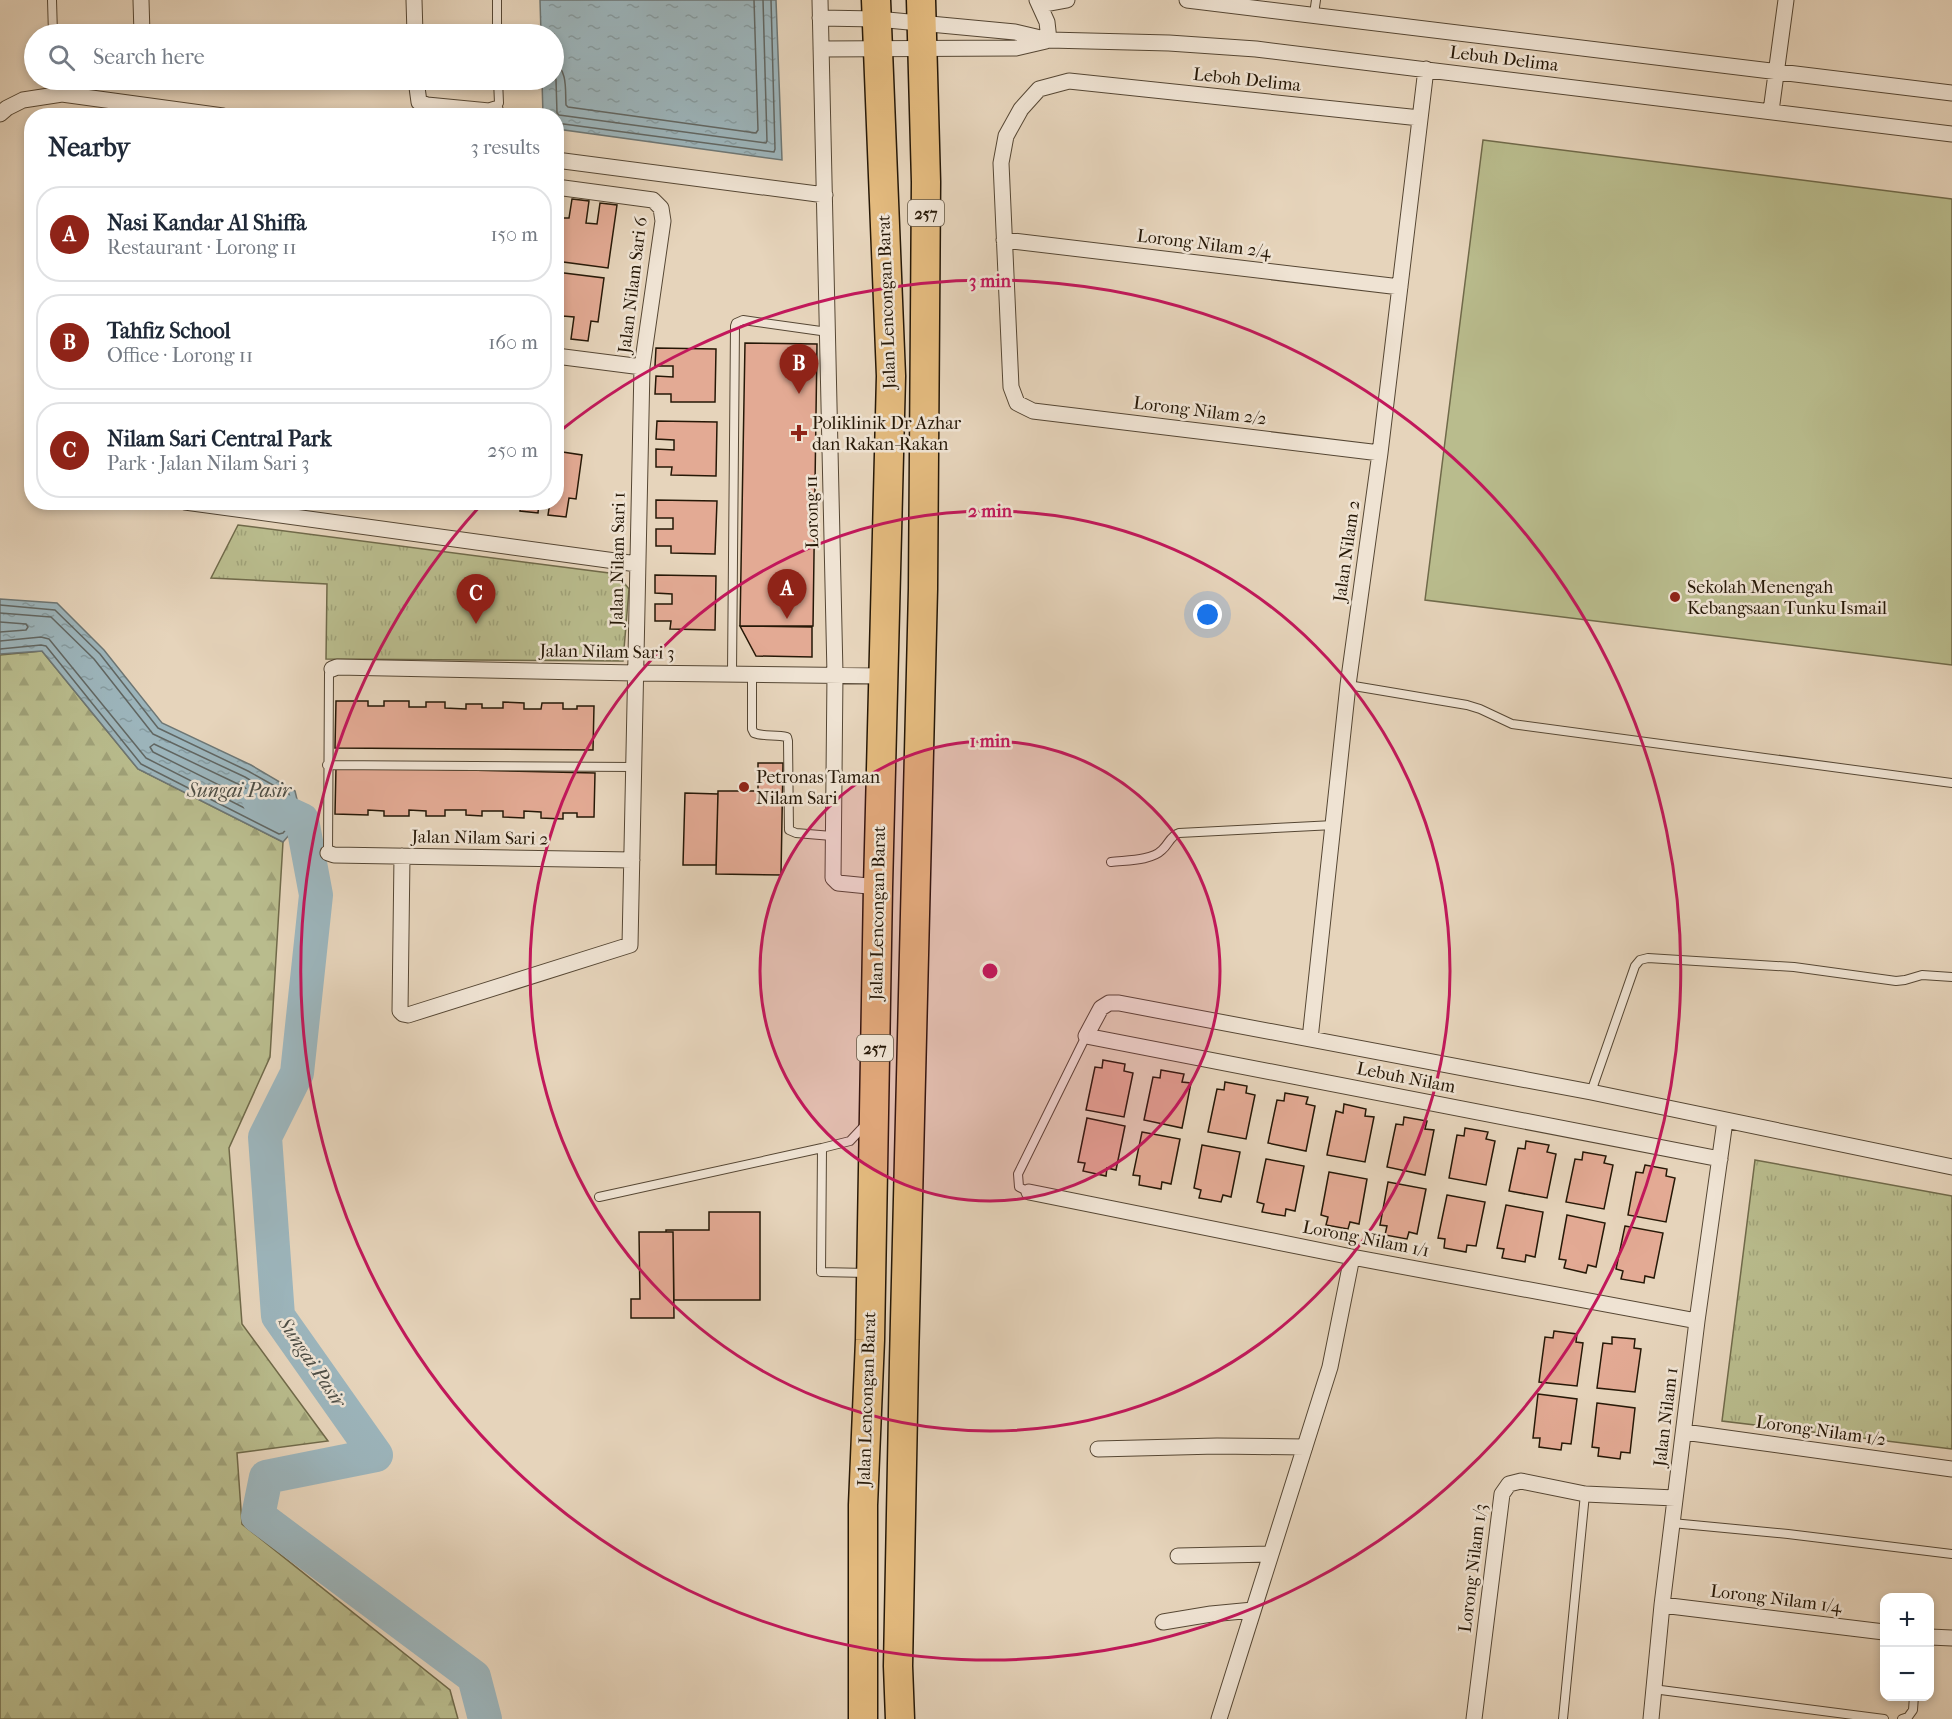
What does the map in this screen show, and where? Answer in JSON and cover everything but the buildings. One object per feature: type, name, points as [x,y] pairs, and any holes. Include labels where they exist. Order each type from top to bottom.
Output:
[{"type":"highway","name":"Jalan Lencongan Barat","points":[[862,1719],[863,1505],[871,1273],[891,376],[877,9]]},
{"type":"highway","name":"Jalan Lencongan Barat","points":[[900,1719],[898,1666],[904,1362],[923,589],[927,182],[922,24]]},
{"type":"street","points":[[141,0],[142,24]]},
{"type":"street","points":[[414,0],[415,24]]},
{"type":"street","name":"Lorong 11","points":[[820,0],[835,675],[833,879],[838,883],[878,887]]},
{"type":"street","points":[[1049,40],[1047,22],[1038,2],[1067,0]]},
{"type":"street","points":[[1187,0],[1315,7],[1952,93]]},
{"type":"street","points":[[1771,111],[1786,0]]},
{"type":"street","points":[[820,18],[877,9],[922,24]]},
{"type":"street","points":[[821,49],[878,49],[922,24]]},
{"type":"street","name":"Lebuh Delima","points":[[922,24],[1015,32],[1049,40],[1169,43],[1256,49],[1952,134]]},
{"type":"street","name":"Lebuh Delima","points":[[922,24],[1016,48],[1049,40]]},
{"type":"street","name":"Jalan Nilam 2","points":[[1310,1039],[1348,685],[1380,453],[1426,69]]},
{"type":"street","name":"Leboh Delima","points":[[1004,240],[1001,164],[1006,136],[1021,110],[1039,89],[1069,81],[1420,118]]},
{"type":"street","points":[[417,90],[419,102],[458,108]]},
{"type":"street","points":[[0,114],[23,100],[62,94],[164,108]]},
{"type":"street","points":[[564,161],[825,195]]},
{"type":"street","name":"Jalan Nilam Sari 6","points":[[564,188],[653,200],[661,208],[663,221],[642,367]]},
{"type":"street","name":"Lorong Nilam 2/4","points":[[1004,240],[1400,287]]},
{"type":"street","name":"Lorong Nilam 2/2","points":[[1004,240],[1011,387],[1017,403],[1032,411],[1380,453]]},
{"type":"street","points":[[564,357],[642,367]]},
{"type":"street","name":"Jalan Nilam Sari 1","points":[[402,856],[400,1011],[405,1015],[630,945],[642,367]]},
{"type":"street","points":[[243,510],[638,564]]},
{"type":"street","name":"Jalan Nilam Sari 3","points":[[332,669],[337,667],[883,676]]},
{"type":"street","name":"Jalan Nilam Sari 2","points":[[328,853],[334,855],[632,860]]},
{"type":"street","points":[[1086,1036],[1101,1008],[1109,1003],[1119,1003],[1591,1092],[1952,1167]]},
{"type":"street","name":"Lebuh Nilam","points":[[1086,1036],[1720,1159]]},
{"type":"street","name":"Jalan Nilam 1","points":[[1651,1719],[1675,1498],[1725,1121]]},
{"type":"street","name":"Lorong Nilam 1/1","points":[[1029,1191],[1352,1257],[1697,1321]]},
{"type":"street","points":[[1219,1719],[1330,1367],[1352,1257]]},
{"type":"street","name":"Lorong Nilam 1/2","points":[[1684,1432],[1952,1469]]},
{"type":"street","points":[[1098,1449],[1218,1446],[1305,1447]]},
{"type":"street","name":"Lorong Nilam 1/3","points":[[1474,1719],[1502,1494],[1509,1484],[1521,1481],[1585,1494],[1675,1498]]},
{"type":"street","points":[[1178,1556],[1271,1554]]},
{"type":"street","name":"Lorong Nilam 1/4","points":[[1662,1605],[1880,1632]]},
{"type":"street","points":[[1163,1622],[1253,1610]]},
{"type":"street","points":[[1934,1637],[1952,1638]]},
{"type":"lane","points":[[52,0],[53,24]]},
{"type":"lane","points":[[497,0],[497,24]]},
{"type":"lane","points":[[496,108],[499,103],[498,90]]},
{"type":"lane","points":[[732,673],[735,326],[743,320],[828,332]]},
{"type":"lane","points":[[328,853],[327,765],[329,675],[332,669]]},
{"type":"lane","points":[[752,673],[752,729],[754,733],[783,735],[788,741],[789,830],[796,833],[832,836]]},
{"type":"lane","points":[[1348,685],[1467,705],[1512,724],[1952,783]]},
{"type":"lane","points":[[327,765],[633,767]]},
{"type":"lane","points":[[1111,862],[1161,852],[1173,835],[1179,833],[1334,825]]},
{"type":"lane","points":[[1591,1092],[1635,966],[1640,960],[1648,958],[1794,968],[1896,981],[1922,975],[1952,977]]},
{"type":"lane","points":[[1029,1191],[1019,1187],[1018,1174],[1086,1036]]},
{"type":"lane","points":[[599,1197],[850,1141],[874,1116]]},
{"type":"lane","points":[[822,1148],[821,1272],[871,1273]]},
{"type":"lane","points":[[1563,1719],[1585,1494]]},
{"type":"lane","points":[[1672,1523],[1788,1534],[1952,1554]]},
{"type":"lane","points":[[1653,1689],[1884,1719]]},
{"type":"lane","points":[[1902,1719],[1908,1718],[1913,1710],[1914,1701]]},
{"type":"green space","points":[[1483,140],[1952,199],[1952,665],[1425,600]]},
{"type":"green space","points":[[238,525],[617,574],[629,589],[623,661],[326,659],[327,584],[211,578]]},
{"type":"green space","points":[[42,651],[138,769],[283,842],[270,1057],[229,1148],[242,1324],[328,1441],[237,1453],[242,1524],[450,1690],[458,1719],[0,1719],[0,655]]},
{"type":"green space","points":[[1755,1160],[1952,1196],[1952,1449],[1722,1421]]},
{"type":"water","points":[[540,0],[776,0],[782,160],[564,130],[564,108],[543,108],[542,90],[564,90],[564,24],[541,24]]},
{"type":"water","name":"Sungai Pasir","points":[[0,599],[57,603],[104,650],[162,723],[251,765],[295,791],[302,820],[283,842],[138,769],[42,651],[0,654]]},
{"type":"waterway","name":"Sungai Pasir","points":[[259,800],[302,820],[316,895],[297,1073],[265,1137],[278,1316],[376,1455],[266,1477],[258,1516],[474,1677],[485,1719]]},
{"type":"place","name":"Tahfiz School","points":[[799,394]]},
{"type":"place","name":"Poliklinik Dr Azhar dan Rakan-Rakan","points":[[799,433]]},
{"type":"place","name":"Sekolah Menengah Kebangsaan Tunku Ismail","points":[[1675,597]]},
{"type":"place","name":"Nasi Kandar Al Shiffa","points":[[787,619]]},
{"type":"place","name":"Nilam Sari Central Park","points":[[476,624]]},
{"type":"place","name":"Petronas Taman Nilam Sari","points":[[744,787]]}]
